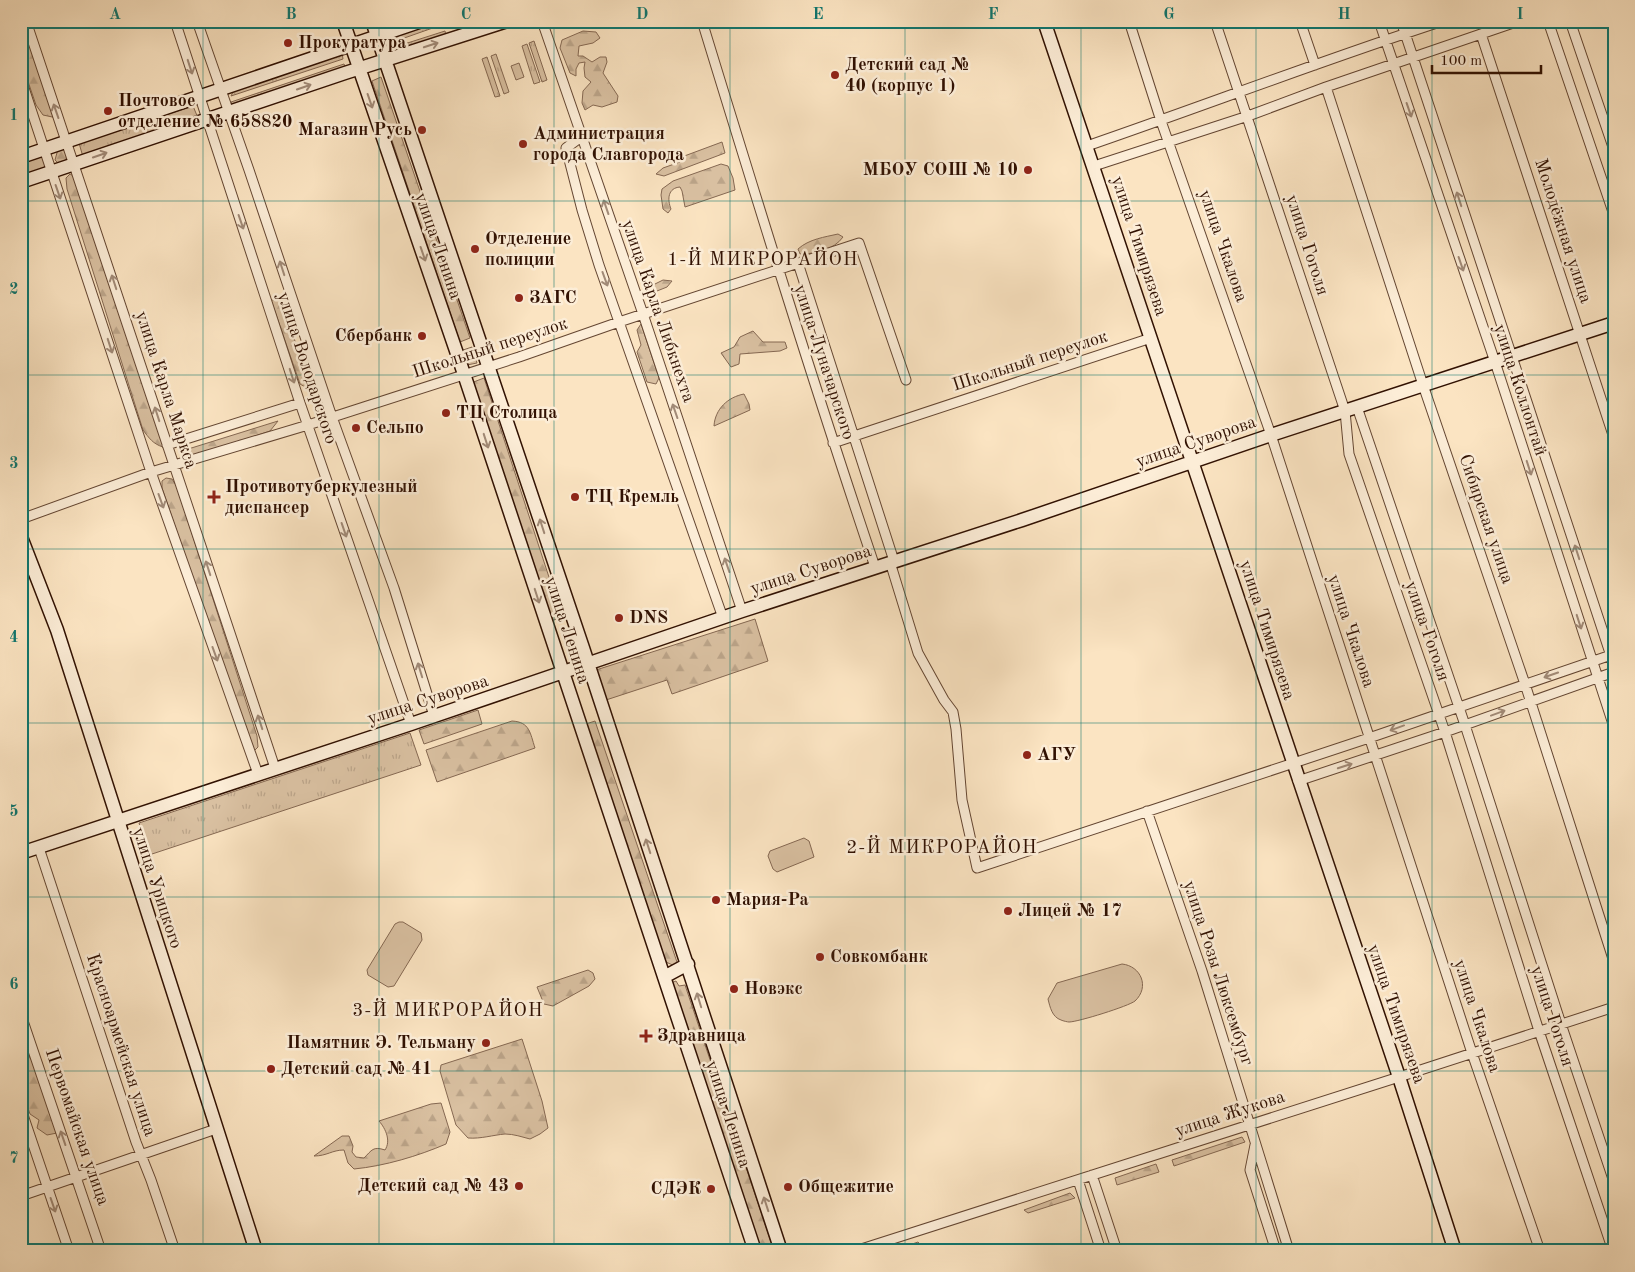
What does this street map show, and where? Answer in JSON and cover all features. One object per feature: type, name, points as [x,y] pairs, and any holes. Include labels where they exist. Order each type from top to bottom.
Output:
[{"type":"street","name":"улица Карла Маркса","points":[[26,21],[275,768]]},
{"type":"street","name":"улица Володарского","points":[[174,21],[300,403],[411,724]]},
{"type":"street","name":"улица Володарского","points":[[197,21],[332,417],[394,588],[434,716]]},
{"type":"street","name":"улица Ленина","points":[[343,21],[464,374],[755,1251]]},
{"type":"street","name":"улица Ленина","points":[[372,21],[589,663],[781,1251]]},
{"type":"street","points":[[21,157],[422,21]]},
{"type":"street","points":[[21,182],[359,68],[507,21]]},
{"type":"street","name":"улица Карла Либкнехта","points":[[542,21],[643,314],[742,611]]},
{"type":"street","name":"улица Луначарского","points":[[702,21],[833,444],[875,567]]},
{"type":"street","name":"улица Тимирязева","points":[[1044,21],[1456,1251]]},
{"type":"street","name":"улица Чкалова","points":[[1129,21],[1161,120],[1271,435],[1472,1054],[1540,1251]]},
{"type":"street","name":"улица Гоголя","points":[[1215,21],[1351,409],[1349,454],[1439,713],[1539,1031],[1613,1251]]},
{"type":"street","points":[[1300,21],[1315,65]]},
{"type":"street","points":[[1379,21],[1385,40]]},
{"type":"street","name":"улица Коллонтай","points":[[1401,21],[1511,357],[1612,654],[1614,665]]},
{"type":"street","points":[[1087,146],[1443,21]]},
{"type":"street","points":[[1094,166],[1248,116],[1326,87],[1519,21]]},
{"type":"street","points":[[1548,21],[1614,215]]},
{"type":"street","points":[[1570,21],[1614,150]]},
{"type":"street","name":"Молодёжная улица","points":[[1481,34],[1614,438]]},
{"type":"street","name":"улица Коллонтай","points":[[1385,40],[1495,362],[1614,727]]},
{"type":"street","points":[[21,79],[150,472],[258,774]]},
{"type":"street","name":"Сибирская улица","points":[[1326,87],[1423,385],[1525,684],[1614,962]]},
{"type":"street","points":[[581,137],[566,148],[582,210],[619,322],[723,618]]},
{"type":"street","name":"Школьный переулок","points":[[21,519],[150,472],[308,425],[523,356],[619,322],[859,243],[906,380]]},
{"type":"street","name":"улица Луначарского","points":[[798,263],[854,437],[918,653],[944,700],[953,712],[962,800],[977,868],[1147,811]]},
{"type":"street","name":"улица Суворова","points":[[21,853],[563,673],[742,611],[1614,323]]},
{"type":"street","name":"Школьный переулок","points":[[833,444],[1151,338]]},
{"type":"street","points":[[167,445],[300,403]]},
{"type":"street","points":[[1351,409],[1466,725],[1561,1024],[1614,1182]]},
{"type":"street","name":"улица Урицкого","points":[[21,537],[57,630],[256,1251]]},
{"type":"street","points":[[1147,811],[1369,738],[1612,654]]},
{"type":"street","points":[[1298,781],[1466,725],[1614,672]]},
{"type":"street","name":"улица Розы Люксембург","points":[[1147,811],[1202,971],[1289,1251]]},
{"type":"street","name":"Красноармейская улица","points":[[39,848],[140,1156],[151,1180],[175,1251]]},
{"type":"street","points":[[664,977],[688,964]]},
{"type":"street","name":"улица Жукова","points":[[855,1251],[1614,1007]]},
{"type":"street","name":"Первомайская улица","points":[[21,1015],[101,1251]]},
{"type":"street","points":[[21,1109],[69,1251]]},
{"type":"street","points":[[21,1196],[216,1129]]},
{"type":"street","name":"улица Розы Люксембург","points":[[1255,1144],[1250,1170],[1276,1251]]},
{"type":"street","points":[[1092,1175],[1118,1251]]},
{"type":"street","points":[[1078,1180],[1101,1251]]},
{"type":"green space","points":[[21,21],[23,21],[57,118],[43,115],[36,105],[21,61]]},
{"type":"green space","points":[[438,21],[443,21],[444,24],[393,42],[393,37]]},
{"type":"green space","points":[[445,31],[446,36],[398,51],[395,47]]},
{"type":"green space","points":[[583,31],[596,32],[600,38],[593,43],[579,46],[578,56],[583,56],[592,62],[600,57],[606,57],[607,62],[603,73],[618,96],[617,102],[602,107],[593,105],[585,110],[582,103],[583,91],[591,82],[585,77],[585,62],[579,63],[576,69],[576,76],[570,73],[560,48],[562,40]]},
{"type":"green space","points":[[534,41],[547,80],[542,82],[529,43]]},
{"type":"green space","points":[[527,44],[540,82],[534,84],[522,46]]},
{"type":"green space","points":[[342,53],[343,59],[231,96],[236,86]]},
{"type":"green space","points":[[496,54],[509,92],[504,94],[491,56]]},
{"type":"green space","points":[[487,57],[500,96],[495,97],[482,59]]},
{"type":"green space","points":[[519,63],[524,77],[516,80],[511,66]]},
{"type":"green space","points":[[344,64],[346,69],[234,106],[231,102]]},
{"type":"green space","points":[[381,77],[470,338],[460,342],[372,81]]},
{"type":"green space","points":[[193,106],[198,118],[83,157],[79,143]]},
{"type":"green space","points":[[722,142],[725,153],[664,176],[656,174],[663,168],[680,162],[679,158]]},
{"type":"green space","points":[[63,148],[66,153],[66,161],[59,164],[55,160],[58,149]]},
{"type":"green space","points":[[42,154],[47,169],[21,178],[21,161]]},
{"type":"green space","points":[[721,164],[728,166],[735,190],[685,207],[682,191],[680,187],[676,188],[673,189],[670,195],[671,209],[668,213],[663,209],[662,189],[673,181]]},
{"type":"green space","points":[[70,174],[77,178],[163,440],[163,447],[149,438],[143,430],[67,189],[66,178]]},
{"type":"green space","points":[[838,234],[843,237],[829,248],[800,254],[798,249],[807,243]]},
{"type":"green space","points":[[663,280],[672,281],[667,287],[652,293],[647,288]]},
{"type":"green space","points":[[271,300],[281,300],[312,391],[300,384]]},
{"type":"green space","points":[[641,324],[659,378],[656,384],[647,382],[637,352],[641,345],[637,330]]},
{"type":"green space","points":[[753,331],[763,342],[785,342],[787,348],[780,351],[740,354],[739,364],[731,367],[721,353],[734,347],[740,337]]},
{"type":"green space","points":[[472,347],[477,363],[467,365],[463,350]]},
{"type":"green space","points":[[484,378],[562,617],[551,621],[471,383]]},
{"type":"green space","points":[[744,394],[750,410],[714,426],[717,414],[723,405],[733,398]]},
{"type":"green space","points":[[278,421],[270,431],[203,453],[183,457],[182,451]]},
{"type":"green space","points":[[166,478],[172,479],[177,487],[257,736],[258,747],[255,750],[251,749],[162,488],[162,481]]},
{"type":"green space","points":[[755,619],[768,661],[672,694],[667,680],[606,700],[596,670]]},
{"type":"green space","points":[[478,710],[482,724],[424,744],[419,730]]},
{"type":"green space","points":[[512,721],[526,726],[535,748],[437,782],[426,750]]},
{"type":"green space","points":[[595,721],[679,968],[666,962],[583,725]]},
{"type":"green space","points":[[410,733],[421,765],[149,855],[139,823]]},
{"type":"green space","points":[[804,838],[809,841],[814,857],[777,872],[773,869],[768,856],[770,851]]},
{"type":"green space","points":[[403,922],[421,933],[422,940],[394,986],[388,987],[368,975],[367,970],[395,924]]},
{"type":"green space","points":[[1122,964],[1134,969],[1141,978],[1142,990],[1135,1001],[1092,1017],[1069,1022],[1058,1019],[1053,1014],[1048,999],[1057,983]]},
{"type":"green space","points":[[588,970],[593,973],[595,979],[589,986],[553,1006],[544,1004],[537,987]]},
{"type":"green space","points":[[676,981],[679,986],[685,985],[774,1251],[761,1251],[671,983]]},
{"type":"green space","points":[[21,1031],[57,1133],[47,1135],[37,1128],[39,1120],[30,1114],[21,1088]]},
{"type":"green space","points":[[522,1039],[542,1101],[548,1128],[530,1139],[505,1134],[468,1138],[456,1125],[440,1071],[441,1065]]},
{"type":"green space","points":[[441,1103],[450,1132],[446,1144],[401,1160],[378,1166],[354,1169],[348,1163],[344,1150],[314,1156],[342,1136],[349,1136],[353,1146],[352,1152],[356,1157],[364,1158],[375,1149],[385,1150],[388,1143],[387,1135],[379,1121],[431,1104]]},
{"type":"green space","points":[[1242,1137],[1245,1142],[1174,1166],[1172,1160]]},
{"type":"green space","points":[[1156,1164],[1159,1172],[1117,1185],[1115,1178]]},
{"type":"green space","points":[[1070,1193],[1075,1198],[1028,1213],[1024,1210]]},
{"type":"green space","points":[[918,1242],[924,1248],[914,1251],[892,1251]]},
{"type":"place","name":"Прокуратура","points":[[288,43]]},
{"type":"place","name":"Детский сад № 40 (корпус 1)","points":[[835,75]]},
{"type":"place","name":"Почтовое отделение № 658820","points":[[108,111]]},
{"type":"place","name":"Магазин Русь","points":[[422,130]]},
{"type":"place","name":"Администрация города Славгорода","points":[[523,144]]},
{"type":"place","name":"МБОУ СОШ № 10","points":[[1028,170]]},
{"type":"place","name":"Отделение полиции","points":[[475,249]]},
{"type":"place","name":"ЗАГС","points":[[519,298]]},
{"type":"place","name":"Сбербанк","points":[[422,336]]},
{"type":"place","name":"ТЦ Столица","points":[[446,413]]},
{"type":"place","name":"Сельпо","points":[[356,428]]},
{"type":"place","name":"Противотуберкулезный диспансер","points":[[214,497]]},
{"type":"place","name":"ТЦ Кремль","points":[[575,497]]},
{"type":"place","name":"DNS","points":[[619,618]]},
{"type":"place","name":"АГУ","points":[[1027,755]]},
{"type":"place","name":"Мария-Ра","points":[[716,900]]},
{"type":"place","name":"Лицей № 17","points":[[1008,911]]},
{"type":"place","name":"Совкомбанк","points":[[820,957]]},
{"type":"place","name":"Новэкс","points":[[734,989]]},
{"type":"place","name":"Здравница","points":[[646,1036]]},
{"type":"place","name":"Памятник Э. Тельману","points":[[486,1043]]},
{"type":"place","name":"Детский сад № 41","points":[[271,1069]]},
{"type":"place","name":"Детский сад № 43","points":[[519,1186]]},
{"type":"place","name":"Общежитие","points":[[788,1187]]},
{"type":"place","name":"СДЭК","points":[[711,1189]]},
{"type":"district","name":"1-Й МИКРОРАЙОН","points":[[763,260]]},
{"type":"district","name":"2-Й МИКРОРАЙОН","points":[[942,848]]},
{"type":"district","name":"3-Й МИКРОРАЙОН","points":[[448,1011]]}]
